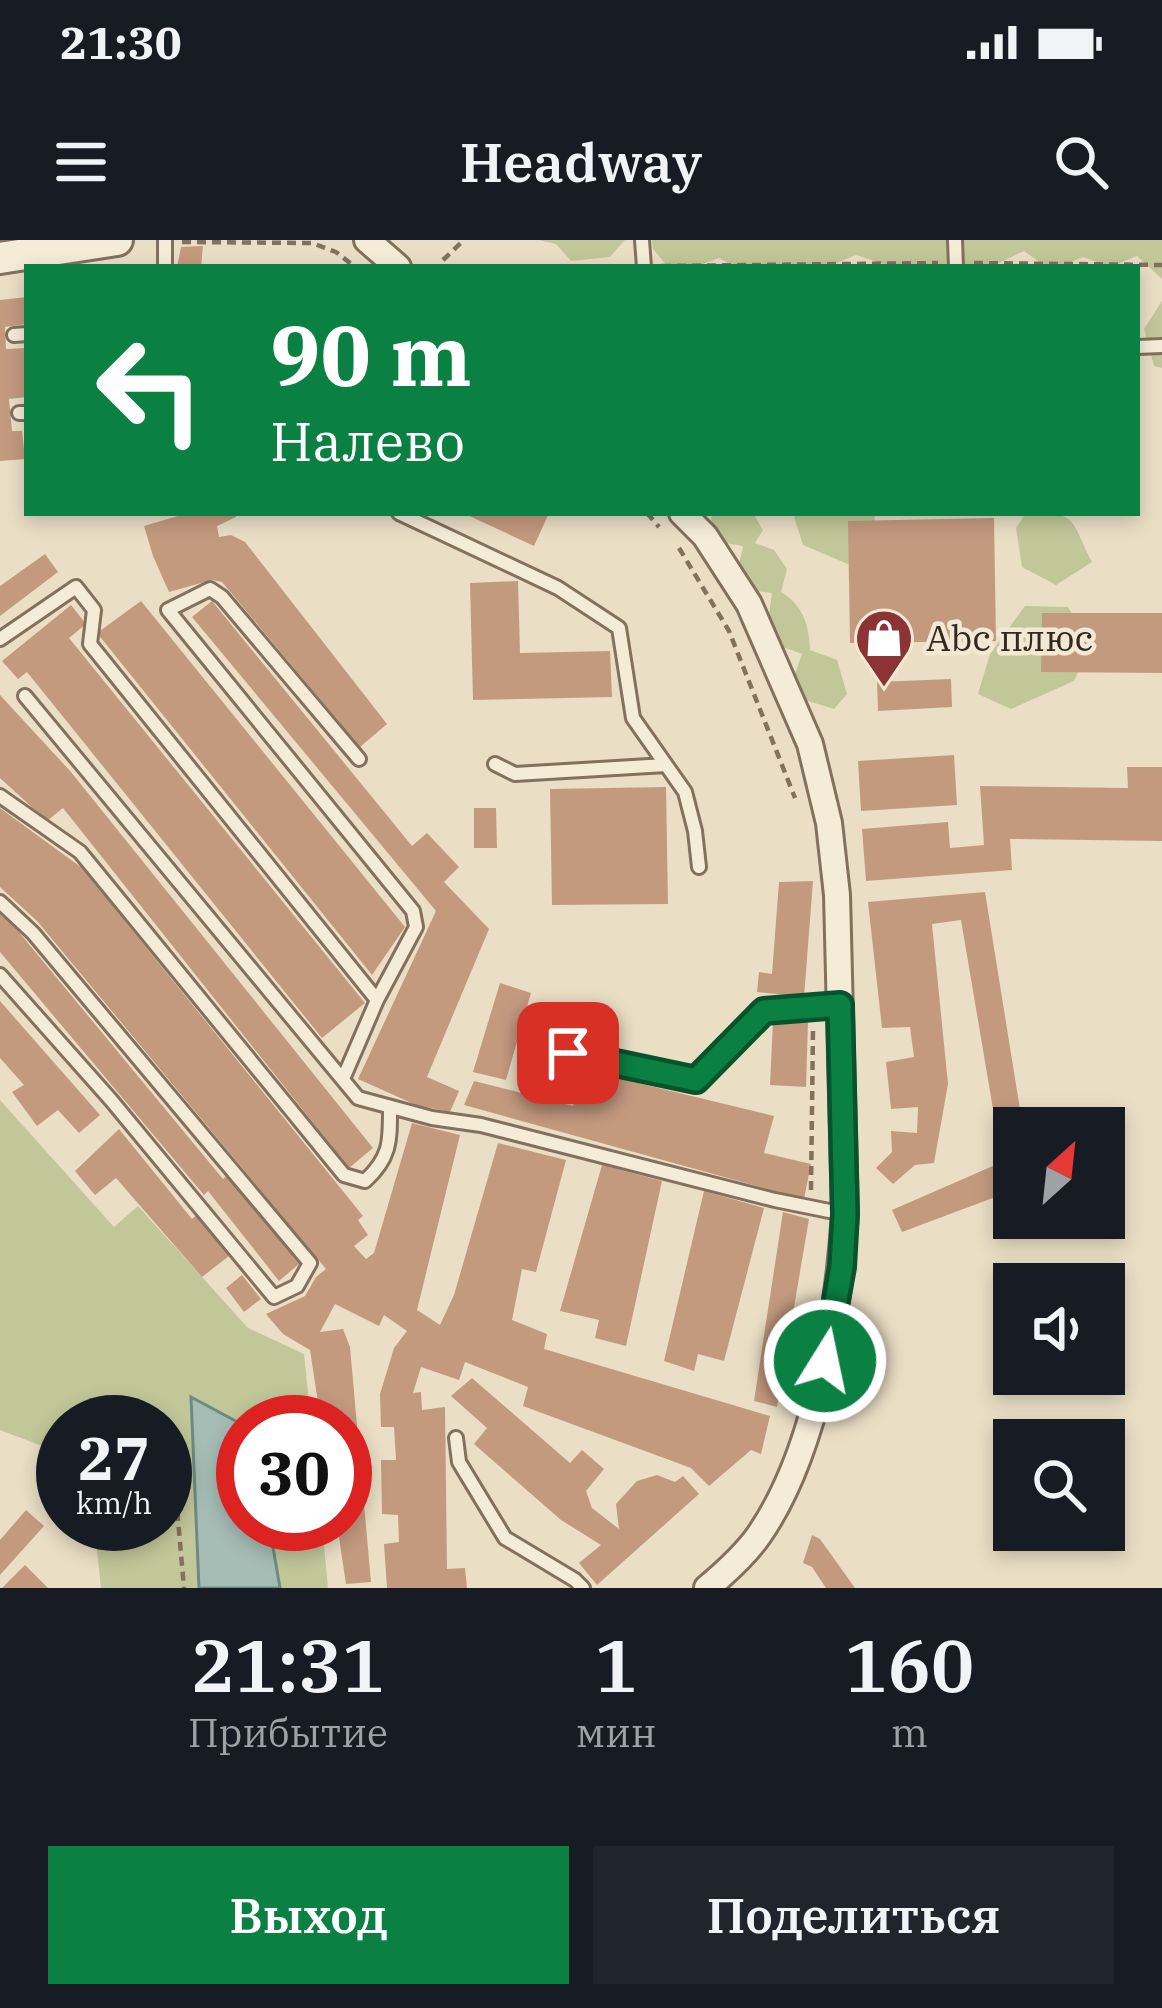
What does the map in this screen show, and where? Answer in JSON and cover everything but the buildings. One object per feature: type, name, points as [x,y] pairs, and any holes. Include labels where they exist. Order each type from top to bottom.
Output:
[{"type":"street","points":[[0,258],[117,240]]},
{"type":"street","points":[[367,240],[395,264]]},
{"type":"street","points":[[685,516],[705,536],[749,604],[810,744],[829,823],[837,895],[845,1214],[842,1267],[806,1432],[783,1494],[758,1536],[707,1588]]},
{"type":"lane","points":[[405,516],[558,588],[620,628],[633,718],[685,792],[699,867]]},
{"type":"lane","points":[[0,640],[76,587],[94,610],[90,644],[377,1000]]},
{"type":"lane","points":[[343,1079],[416,927],[413,911],[168,610],[210,590],[222,597],[359,760]]},
{"type":"lane","points":[[25,696],[358,1098],[845,1214]]},
{"type":"lane","points":[[495,764],[515,774],[665,765]]},
{"type":"lane","points":[[0,796],[80,852],[344,1175],[365,1181],[381,1166],[390,1139],[390,1107]]},
{"type":"lane","points":[[0,902],[33,933],[310,1263],[296,1286],[274,1297],[0,975]]},
{"type":"lane","points":[[568,1053],[696,1080],[764,1011],[840,1005]]},
{"type":"lane","points":[[456,1438],[459,1462],[505,1538],[583,1588]]},
{"type":"path","points":[[443,260],[464,240]]},
{"type":"path","points":[[165,243],[312,243],[351,264]]},
{"type":"path","points":[[650,516],[682,552],[729,631],[798,805]]},
{"type":"path","points":[[811,1207],[813,1007]]},
{"type":"path","points":[[181,1551],[184,1588]]},
{"type":"green space","points":[[539,240],[625,240],[610,257],[571,261],[556,244]]},
{"type":"green space","points":[[652,240],[1162,240],[1162,279],[1137,256],[1117,264],[1083,257],[1044,264],[1024,251],[996,264],[884,264],[856,255],[834,264],[730,264],[719,258],[703,264],[666,264]]},
{"type":"green space","points":[[1162,301],[1162,368],[1154,366],[1144,329]]},
{"type":"green space","points":[[712,516],[755,516],[763,530],[755,543],[774,550],[787,569],[781,592],[803,616],[810,650],[837,660],[847,694],[834,709],[805,700],[795,674],[802,654],[783,647],[769,615],[772,593],[756,591],[739,565],[743,546],[725,543]]},
{"type":"green space","points":[[874,516],[878,543],[857,568],[803,545],[794,517]]},
{"type":"green space","points":[[1024,516],[1064,517],[1075,527],[1092,562],[1056,585],[1022,567],[1016,528]]},
{"type":"green space","points":[[1025,606],[1068,607],[1091,644],[1074,681],[1011,709],[978,694],[990,654]]},
{"type":"green space","points":[[0,1100],[114,1227],[138,1206],[248,1328],[304,1354],[308,1395],[216,1395],[216,1551],[325,1551],[328,1588],[101,1588],[97,1551],[192,1551],[192,1395],[36,1395],[36,1444],[0,1430]]},
{"type":"water","points":[[192,1398],[216,1410],[216,1551],[274,1551],[280,1588],[199,1588]]},
{"type":"place","name":"Аbc плюс","points":[[884,689]]},
{"type":"route","points":[[568,1053],[696,1080],[764,1011],[840,1005],[845,1214],[842,1267],[825,1361]]}]
